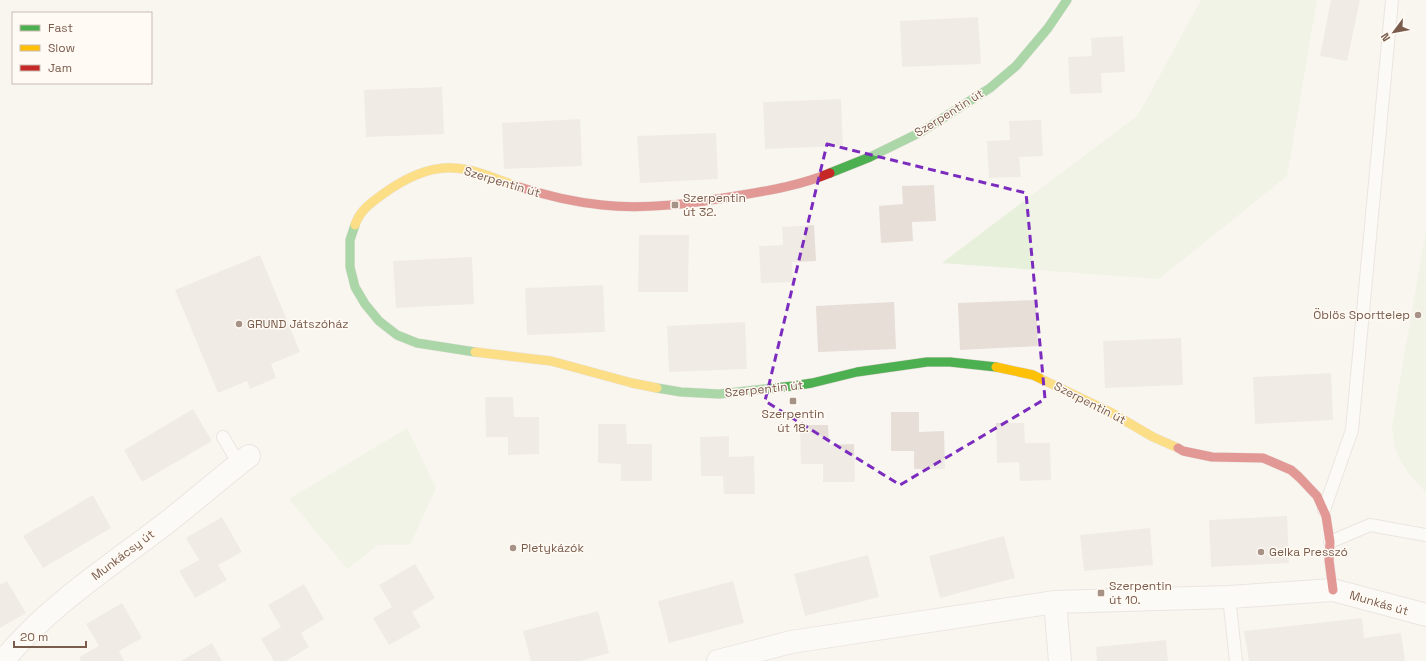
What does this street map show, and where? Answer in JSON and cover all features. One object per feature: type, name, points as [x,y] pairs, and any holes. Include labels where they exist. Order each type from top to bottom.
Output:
[{"type":"street","name":"Szerpentin út","points":[[1067,0],[1048,28],[1016,66],[990,88],[971,101],[921,132],[876,154],[818,178],[785,188],[704,202],[652,206],[621,205],[602,204],[542,194],[474,172],[455,168],[441,168],[417,174],[394,187],[364,208],[358,217],[350,240],[350,267],[355,287],[365,304],[379,321],[397,335],[417,343],[491,354],[537,358],[632,383],[681,392],[719,394],[793,386],[812,383],[850,373],[927,362],[950,362],[994,366],[1020,372],[1039,378],[1110,412],[1153,437],[1183,451],[1212,457],[1254,457],[1271,461],[1291,470],[1317,496],[1324,510],[1328,522],[1330,542],[1328,560],[1333,590]]},
{"type":"street","name":"Munkácsy út","points":[[3,661],[10,652],[43,620],[82,587],[161,527],[244,460]]},
{"type":"street","points":[[718,661],[791,642],[1055,602],[1229,597],[1333,590]]},
{"type":"street","name":"Munkás út","points":[[1333,590],[1426,615]]},
{"type":"street","points":[[1055,602],[1060,661]]},
{"type":"lane","points":[[1324,510],[1352,430],[1392,0]]},
{"type":"lane","points":[[223,437],[244,460]]},
{"type":"lane","points":[[1330,542],[1370,525],[1426,536]]},
{"type":"lane","points":[[1229,597],[1236,661]]},
{"type":"highlighted area","points":[[827,144],[1026,193],[1045,399],[900,485],[765,401]]},
{"type":"green space","points":[[1201,0],[1317,0],[1287,176],[1159,279],[942,263],[1138,115]]},
{"type":"green space","name":"Öblös Sporttelep","points":[[1426,230],[1426,492],[1412,477],[1400,460],[1394,445],[1392,426]]},
{"type":"green space","points":[[407,428],[436,488],[410,545],[378,545],[347,569],[289,499]]},
{"type":"building","points":[[1331,0],[1360,0],[1347,61],[1320,56]]},
{"type":"building","points":[[978,17],[981,64],[902,67],[900,21]]},
{"type":"building","points":[[1123,36],[1125,72],[1101,73],[1102,93],[1070,94],[1068,57],[1092,56],[1091,38]]},
{"type":"building","points":[[442,87],[444,134],[366,137],[364,90]]},
{"type":"building","points":[[841,99],[843,146],[765,149],[763,102]]},
{"type":"building","points":[[580,119],[582,166],[504,169],[502,123]]},
{"type":"building","points":[[1041,120],[1043,156],[1019,157],[1021,177],[989,178],[987,141],[1010,140],[1009,121]]},
{"type":"building","points":[[716,133],[718,179],[640,183],[637,136]]},
{"type":"building","points":[[934,185],[936,221],[912,222],[913,241],[881,243],[879,206],[903,204],[902,186]]},
{"type":"building","points":[[814,225],[816,261],[792,262],[793,282],[761,283],[759,246],[783,245],[782,227]]},
{"type":"building","points":[[639,235],[689,235],[688,292],[638,292]]},
{"type":"building","name":"GRUND Játszóház","points":[[260,255],[300,352],[271,364],[276,378],[250,389],[247,381],[218,393],[175,290]]},
{"type":"building","points":[[472,257],[474,304],[396,308],[393,261]]},
{"type":"building","points":[[603,285],[605,332],[527,335],[525,288]]},
{"type":"building","points":[[1036,300],[1038,346],[960,350],[958,303]]},
{"type":"building","points":[[894,302],[896,349],[818,352],[816,306]]},
{"type":"building","points":[[745,322],[747,369],[669,372],[667,326]]},
{"type":"building","points":[[1181,338],[1183,385],[1105,388],[1103,341]]},
{"type":"building","points":[[1331,373],[1333,420],[1255,424],[1253,377]]},
{"type":"building","points":[[485,397],[513,397],[514,417],[539,417],[539,454],[508,455],[508,437],[486,437]]},
{"type":"building","points":[[193,409],[212,441],[142,482],[124,450]]},
{"type":"building","points":[[891,412],[919,412],[919,432],[944,431],[945,469],[914,469],[914,451],[891,451]]},
{"type":"building","points":[[996,423],[1024,423],[1025,443],[1050,443],[1051,480],[1020,481],[1019,462],[997,463]]},
{"type":"building","points":[[598,424],[626,424],[627,444],[652,444],[652,481],[621,481],[621,464],[598,463]]},
{"type":"building","points":[[800,425],[828,425],[829,445],[854,444],[855,482],[823,482],[823,464],[801,464]]},
{"type":"building","points":[[729,436],[729,457],[754,456],[755,494],[724,494],[723,476],[701,476],[700,437]]},
{"type":"building","points":[[93,495],[111,528],[43,568],[23,536]]},
{"type":"building","points":[[1287,516],[1289,563],[1211,567],[1209,520]]},
{"type":"building","points":[[222,517],[242,552],[218,565],[227,580],[195,598],[179,571],[199,560],[186,538]]},
{"type":"building","points":[[1150,528],[1153,565],[1084,571],[1080,535]]},
{"type":"building","points":[[1004,536],[1015,578],[940,598],[929,556]]},
{"type":"building","points":[[868,555],[879,597],[805,616],[794,574]]},
{"type":"building","points":[[415,564],[435,598],[412,612],[421,627],[389,645],[373,618],[392,607],[379,585]]},
{"type":"building","points":[[7,581],[26,613],[0,628],[0,585]]},
{"type":"building","points":[[733,581],[744,623],[669,643],[658,601]]},
{"type":"building","points":[[304,584],[324,619],[301,633],[309,647],[286,661],[274,661],[261,639],[281,627],[268,605]]},
{"type":"building","points":[[122,603],[142,638],[119,651],[124,661],[81,661],[79,657],[99,646],[86,624]]},
{"type":"building","points":[[598,611],[609,653],[581,661],[531,661],[523,631]]},
{"type":"building","points":[[1362,618],[1364,638],[1401,633],[1405,661],[1249,661],[1244,631]]},
{"type":"building","points":[[1166,640],[1168,661],[1097,661],[1096,647]]},
{"type":"building","points":[[212,643],[222,661],[181,661]]},
{"type":"traffic: fast","points":[[830,173],[870,157],[921,132],[990,88],[1016,66],[1048,28],[1067,0]]},
{"type":"traffic: fast","points":[[355,225],[350,240],[350,267],[355,287],[365,304],[379,321],[397,335],[417,343],[475,352]]},
{"type":"traffic: fast","points":[[657,388],[681,392],[719,394],[793,386],[857,372],[927,362],[950,362],[996,367]]},
{"type":"traffic: slow","points":[[355,225],[363,211],[383,194],[399,183],[426,171],[444,168],[470,170],[516,186]]},
{"type":"traffic: slow","points":[[475,352],[551,361],[632,383],[657,388]]},
{"type":"traffic: slow","points":[[996,367],[1033,375],[1110,412],[1153,437],[1178,448]]},
{"type":"traffic: jam","points":[[516,186],[559,198],[591,204],[637,207],[707,201],[764,191],[786,187],[830,173]]},
{"type":"traffic: jam","points":[[1178,448],[1183,451],[1212,457],[1263,458],[1291,470],[1299,477],[1317,496],[1326,516],[1330,542],[1329,560],[1333,590]]},
{"type":"place","name":"Szerpentin út 32.","points":[[675,205]]},
{"type":"place","name":"Öblös Sporttelep","points":[[1418,315]]},
{"type":"place","name":"GRUND Játszóház","points":[[239,324]]},
{"type":"place","name":"Szerpentin út 18.","points":[[793,401]]},
{"type":"place","name":"Pletykázók","points":[[513,548]]},
{"type":"place","name":"Gelka Presszó","points":[[1261,552]]},
{"type":"place","name":"Szerpentin út 10.","points":[[1101,593]]}]
